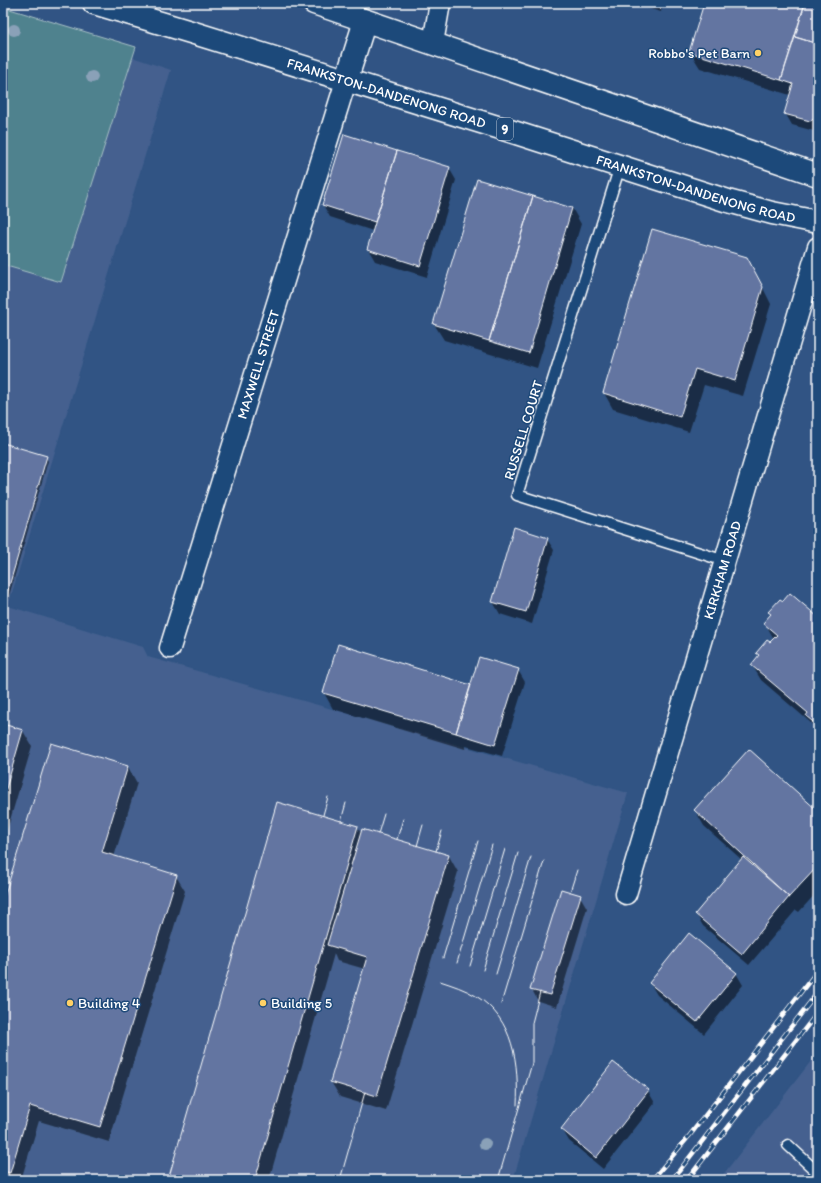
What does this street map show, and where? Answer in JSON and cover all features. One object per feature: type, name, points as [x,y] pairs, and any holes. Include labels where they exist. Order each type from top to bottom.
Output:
[{"type":"highway","name":"FRANKSTON-DANDENONG ROAD","points":[[94,3],[187,30],[736,203],[772,213],[818,222]]},
{"type":"highway","points":[[314,3],[818,175]]},
{"type":"highway","points":[[346,81],[365,21]]},
{"type":"street","points":[[433,43],[440,3]]},
{"type":"street","name":"MAXWELL STREET","points":[[170,648],[346,81]]},
{"type":"street","name":"KIRKHAM ROAD","points":[[626,894],[818,247]]},
{"type":"lane","name":"RUSSELL COURT","points":[[620,166],[517,495],[724,561]]},
{"type":"lane","points":[[788,1146],[818,1173]]},
{"type":"shaded area","points":[[3,14],[171,70],[8,606],[143,647],[148,657],[628,793],[513,1180],[3,1180]]},
{"type":"shaded area","points":[[818,1052],[818,1180],[719,1180]]},
{"type":"green space","points":[[3,7],[136,47],[61,282],[3,265]]},
{"type":"building","points":[[704,3],[805,3],[781,80],[689,52]]},
{"type":"building","points":[[805,3],[818,3],[818,44],[795,37]]},
{"type":"building","points":[[795,37],[818,44],[818,117],[810,121],[784,114],[793,84],[781,80]]},
{"type":"building","points":[[344,134],[397,151],[375,222],[322,205]]},
{"type":"building","points":[[397,151],[450,167],[420,266],[367,249]]},
{"type":"building","points":[[477,179],[533,196],[489,341],[433,324]]},
{"type":"building","points":[[533,196],[572,208],[529,353],[489,341]]},
{"type":"building","points":[[652,229],[747,257],[763,287],[735,381],[695,369],[680,417],[603,393]]},
{"type":"building","points":[[3,443],[47,456],[3,607]]},
{"type":"building","points":[[514,527],[548,538],[526,612],[492,602]]},
{"type":"building","points":[[790,593],[818,617],[818,726],[806,716],[808,713],[751,665],[759,655],[756,653],[767,640],[770,642],[777,635],[763,623],[771,614],[768,612],[780,599],[783,601]]},
{"type":"building","points":[[338,644],[471,685],[456,733],[323,693]]},
{"type":"building","points":[[479,657],[519,669],[495,745],[456,733]]},
{"type":"building","points":[[3,724],[23,730],[3,799]]},
{"type":"building","name":"Building 4","points":[[51,743],[128,766],[102,852],[177,875],[100,1127],[30,1106],[10,1173],[3,1171],[3,901]]},
{"type":"building","points":[[749,749],[818,811],[818,866],[789,897],[694,810]]},
{"type":"building","name":"Building 5","points":[[277,802],[358,826],[255,1180],[168,1180]]},
{"type":"building","points":[[362,829],[449,855],[377,1096],[330,1082],[367,957],[327,945]]},
{"type":"building","points":[[743,857],[789,897],[742,954],[695,914]]},
{"type":"building","points":[[561,889],[581,895],[550,995],[530,990]]},
{"type":"building","points":[[689,933],[737,973],[697,1022],[649,983]]},
{"type":"building","points":[[613,1062],[649,1090],[596,1158],[561,1129]]},
{"type":"tram line","points":[[323,815],[328,797]]},
{"type":"tram line","points":[[341,821],[346,803]]},
{"type":"tram line","points":[[378,834],[384,814]]},
{"type":"tram line","points":[[397,839],[403,819]]},
{"type":"tram line","points":[[417,846],[423,825]]},
{"type":"tram line","points":[[436,851],[442,831]]},
{"type":"tram line","points":[[443,958],[478,841]]},
{"type":"tram line","points":[[457,963],[492,845]]},
{"type":"tram line","points":[[470,966],[505,849]]},
{"type":"tram line","points":[[483,970],[518,853]]},
{"type":"tram line","points":[[496,974],[531,857]]},
{"type":"tram line","points":[[501,1004],[544,861]]},
{"type":"tram line","points":[[570,892],[577,870]]},
{"type":"tram line","points":[[440,981],[463,989],[476,996],[489,1006],[499,1017],[512,1044],[517,1074],[517,1105]]},
{"type":"tram line","points":[[498,1180],[532,1063],[532,1023],[540,992]]},
{"type":"tram line","points":[[340,1180],[365,1092]]},
{"type":"railway","points":[[652,1180],[690,1135],[818,970]]},
{"type":"railway","points":[[672,1180],[818,992]]},
{"type":"railway","points":[[687,1180],[818,1012]]},
{"type":"place","name":"Robbo's Pet Barn","points":[[758,53]]},
{"type":"place","name":"Building 4","points":[[70,1003]]},
{"type":"place","name":"Building 5","points":[[263,1003]]}]
